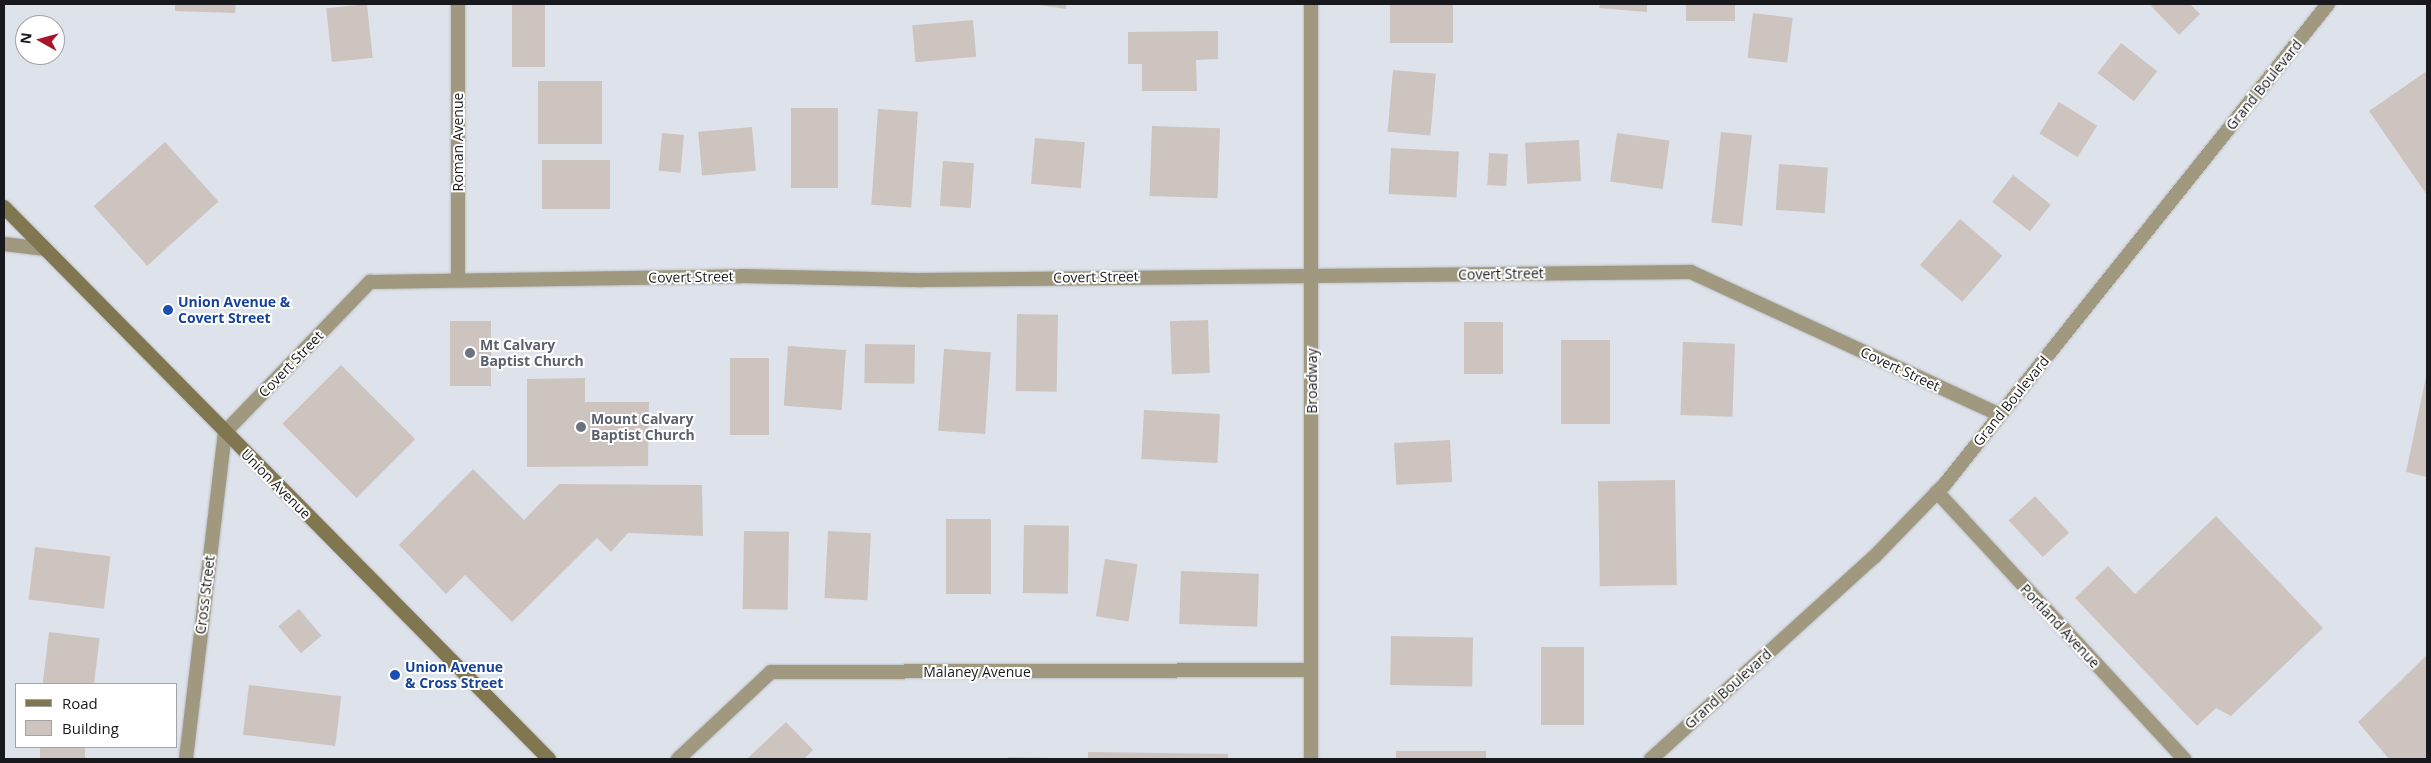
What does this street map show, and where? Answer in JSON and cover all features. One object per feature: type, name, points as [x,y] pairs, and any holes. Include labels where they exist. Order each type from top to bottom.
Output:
[{"type":"main road","name":"Union Avenue","points":[[4,208],[42,249],[549,759]]},
{"type":"street","name":"Roman Avenue","points":[[458,4],[458,280]]},
{"type":"street","name":"Broadway","points":[[1311,4],[1311,759]]},
{"type":"street","name":"Grand Boulevard","points":[[1651,759],[1874,557],[1937,492],[2328,4]]},
{"type":"street","points":[[4,244],[42,249]]},
{"type":"street","name":"Covert Street","points":[[225,432],[370,282],[741,276],[923,280],[1691,272],[2000,415]]},
{"type":"street","name":"Cross Street","points":[[186,759],[225,432]]},
{"type":"street","name":"Portland Avenue","points":[[1937,492],[2184,759]]},
{"type":"street","name":"Malaney Avenue","points":[[678,759],[771,672],[1310,670]]},
{"type":"building","points":[[175,4],[236,4],[235,13],[175,11]]},
{"type":"building","points":[[367,4],[373,58],[332,62],[326,8]]},
{"type":"building","points":[[512,4],[545,4],[545,67],[512,67]]},
{"type":"building","points":[[1033,4],[1066,4],[1066,9]]},
{"type":"building","points":[[1390,4],[1453,4],[1453,43],[1390,43]]},
{"type":"building","points":[[1600,4],[1647,4],[1647,12],[1599,8]]},
{"type":"building","points":[[1686,4],[1735,4],[1735,21],[1686,21]]},
{"type":"building","points":[[2153,4],[2190,4],[2200,14],[2179,35],[2151,6]]},
{"type":"building","points":[[1753,13],[1793,18],[1787,63],[1748,58]]},
{"type":"building","points":[[973,20],[976,57],[915,62],[912,25]]},
{"type":"building","points":[[1218,31],[1218,59],[1196,60],[1197,91],[1142,91],[1142,64],[1128,64],[1128,32]]},
{"type":"building","points":[[2121,43],[2157,71],[2134,101],[2098,73]]},
{"type":"building","points":[[1393,70],[1436,74],[1430,136],[1388,132]]},
{"type":"building","points":[[2427,71],[2427,195],[2369,111]]},
{"type":"building","points":[[538,81],[602,81],[602,144],[538,144]]},
{"type":"building","points":[[2059,102],[2097,126],[2078,157],[2039,133]]},
{"type":"building","points":[[791,108],[838,108],[838,188],[791,188]]},
{"type":"building","points":[[878,109],[918,112],[911,208],[871,205]]},
{"type":"building","points":[[1152,126],[1220,128],[1218,198],[1150,196]]},
{"type":"building","points":[[752,127],[756,171],[702,176],[698,132]]},
{"type":"building","points":[[1721,132],[1752,135],[1742,226],[1711,223]]},
{"type":"building","points":[[662,133],[684,135],[681,173],[659,171]]},
{"type":"building","points":[[1617,133],[1669,140],[1663,189],[1610,182]]},
{"type":"building","points":[[1035,138],[1085,142],[1081,188],[1031,184]]},
{"type":"building","points":[[1579,140],[1581,181],[1527,184],[1525,143]]},
{"type":"building","points":[[165,142],[219,201],[147,266],[94,206]]},
{"type":"building","points":[[1391,148],[1459,152],[1456,197],[1389,194]]},
{"type":"building","points":[[1489,153],[1508,154],[1506,186],[1487,185]]},
{"type":"building","points":[[542,160],[610,160],[610,209],[542,209]]},
{"type":"building","points":[[943,161],[974,163],[971,208],[940,206]]},
{"type":"building","points":[[1779,164],[1828,167],[1825,213],[1776,210]]},
{"type":"building","points":[[2013,175],[2051,205],[2030,231],[1992,202]]},
{"type":"building","points":[[1960,219],[2002,256],[1962,302],[1920,265]]},
{"type":"building","points":[[1017,314],[1058,315],[1057,392],[1016,391]]},
{"type":"building","points":[[1208,320],[1210,373],[1172,374],[1170,321]]},
{"type":"building","name":"Mt Calvary Baptist Church","points":[[450,321],[491,321],[491,386],[450,386]]},
{"type":"building","points":[[1464,322],[1503,322],[1503,374],[1464,374]]},
{"type":"building","points":[[1561,340],[1610,340],[1610,424],[1561,424]]},
{"type":"building","points":[[1683,342],[1735,344],[1732,417],[1680,415]]},
{"type":"building","points":[[865,344],[915,345],[914,384],[864,383]]},
{"type":"building","points":[[788,346],[846,350],[842,410],[784,406]]},
{"type":"building","points":[[944,349],[991,352],[985,434],[938,431]]},
{"type":"building","points":[[730,358],[769,358],[769,435],[730,435]]},
{"type":"building","points":[[341,365],[415,439],[357,498],[282,424]]},
{"type":"building","points":[[2427,372],[2427,477],[2406,472]]},
{"type":"building","points":[[585,378],[585,402],[649,402],[648,466],[527,467],[527,379]]},
{"type":"building","points":[[1144,410],[1220,414],[1217,463],[1141,459]]},
{"type":"building","points":[[1450,440],[1452,482],[1396,485],[1394,443]]},
{"type":"building","points":[[473,469],[524,520],[559,484],[702,485],[703,536],[628,533],[611,552],[597,538],[512,622],[465,575],[446,594],[399,545]]},
{"type":"building","points":[[1675,480],[1677,585],[1600,586],[1598,481]]},
{"type":"building","points":[[2035,496],[2069,533],[2043,557],[2009,521]]},
{"type":"building","points":[[2216,516],[2323,628],[2231,716],[2216,708],[2197,726],[2075,598],[2108,566],[2135,594]]},
{"type":"building","points":[[946,519],[991,519],[991,594],[946,594]]},
{"type":"building","points":[[1024,525],[1069,526],[1068,594],[1023,593]]},
{"type":"building","points":[[744,531],[789,532],[788,610],[743,609]]},
{"type":"building","points":[[828,531],[871,533],[867,600],[824,598]]},
{"type":"building","points":[[35,547],[110,556],[104,609],[29,600]]},
{"type":"building","points":[[1105,559],[1138,564],[1129,621],[1096,616]]},
{"type":"building","points":[[1181,571],[1259,574],[1257,627],[1179,624]]},
{"type":"building","points":[[299,609],[321,636],[301,653],[278,626]]},
{"type":"building","points":[[49,632],[100,638],[94,683],[43,683]]},
{"type":"building","points":[[1391,636],[1473,637],[1472,686],[1390,685]]},
{"type":"building","points":[[1541,647],[1584,647],[1584,725],[1541,725]]},
{"type":"building","points":[[2427,655],[2427,759],[2389,759],[2358,722]]},
{"type":"building","points":[[249,685],[341,696],[335,746],[243,735]]},
{"type":"building","points":[[786,722],[813,750],[804,759],[747,759]]},
{"type":"building","points":[[40,748],[85,748],[85,759],[40,759]]},
{"type":"building","points":[[1396,751],[1486,751],[1486,759],[1396,759]]},
{"type":"building","points":[[1088,752],[1228,754],[1228,759],[1088,759]]},
{"type":"building","points":[[1008,757],[1056,758],[1056,759],[1008,759]]},
{"type":"place","name":"Union Avenue & Covert Street","points":[[168,310]]},
{"type":"place","name":"Mt Calvary Baptist Church","points":[[470,353]]},
{"type":"place","name":"Mount Calvary Baptist Church","points":[[581,427]]},
{"type":"place","name":"Union Avenue & Cross Street","points":[[395,675]]}]
